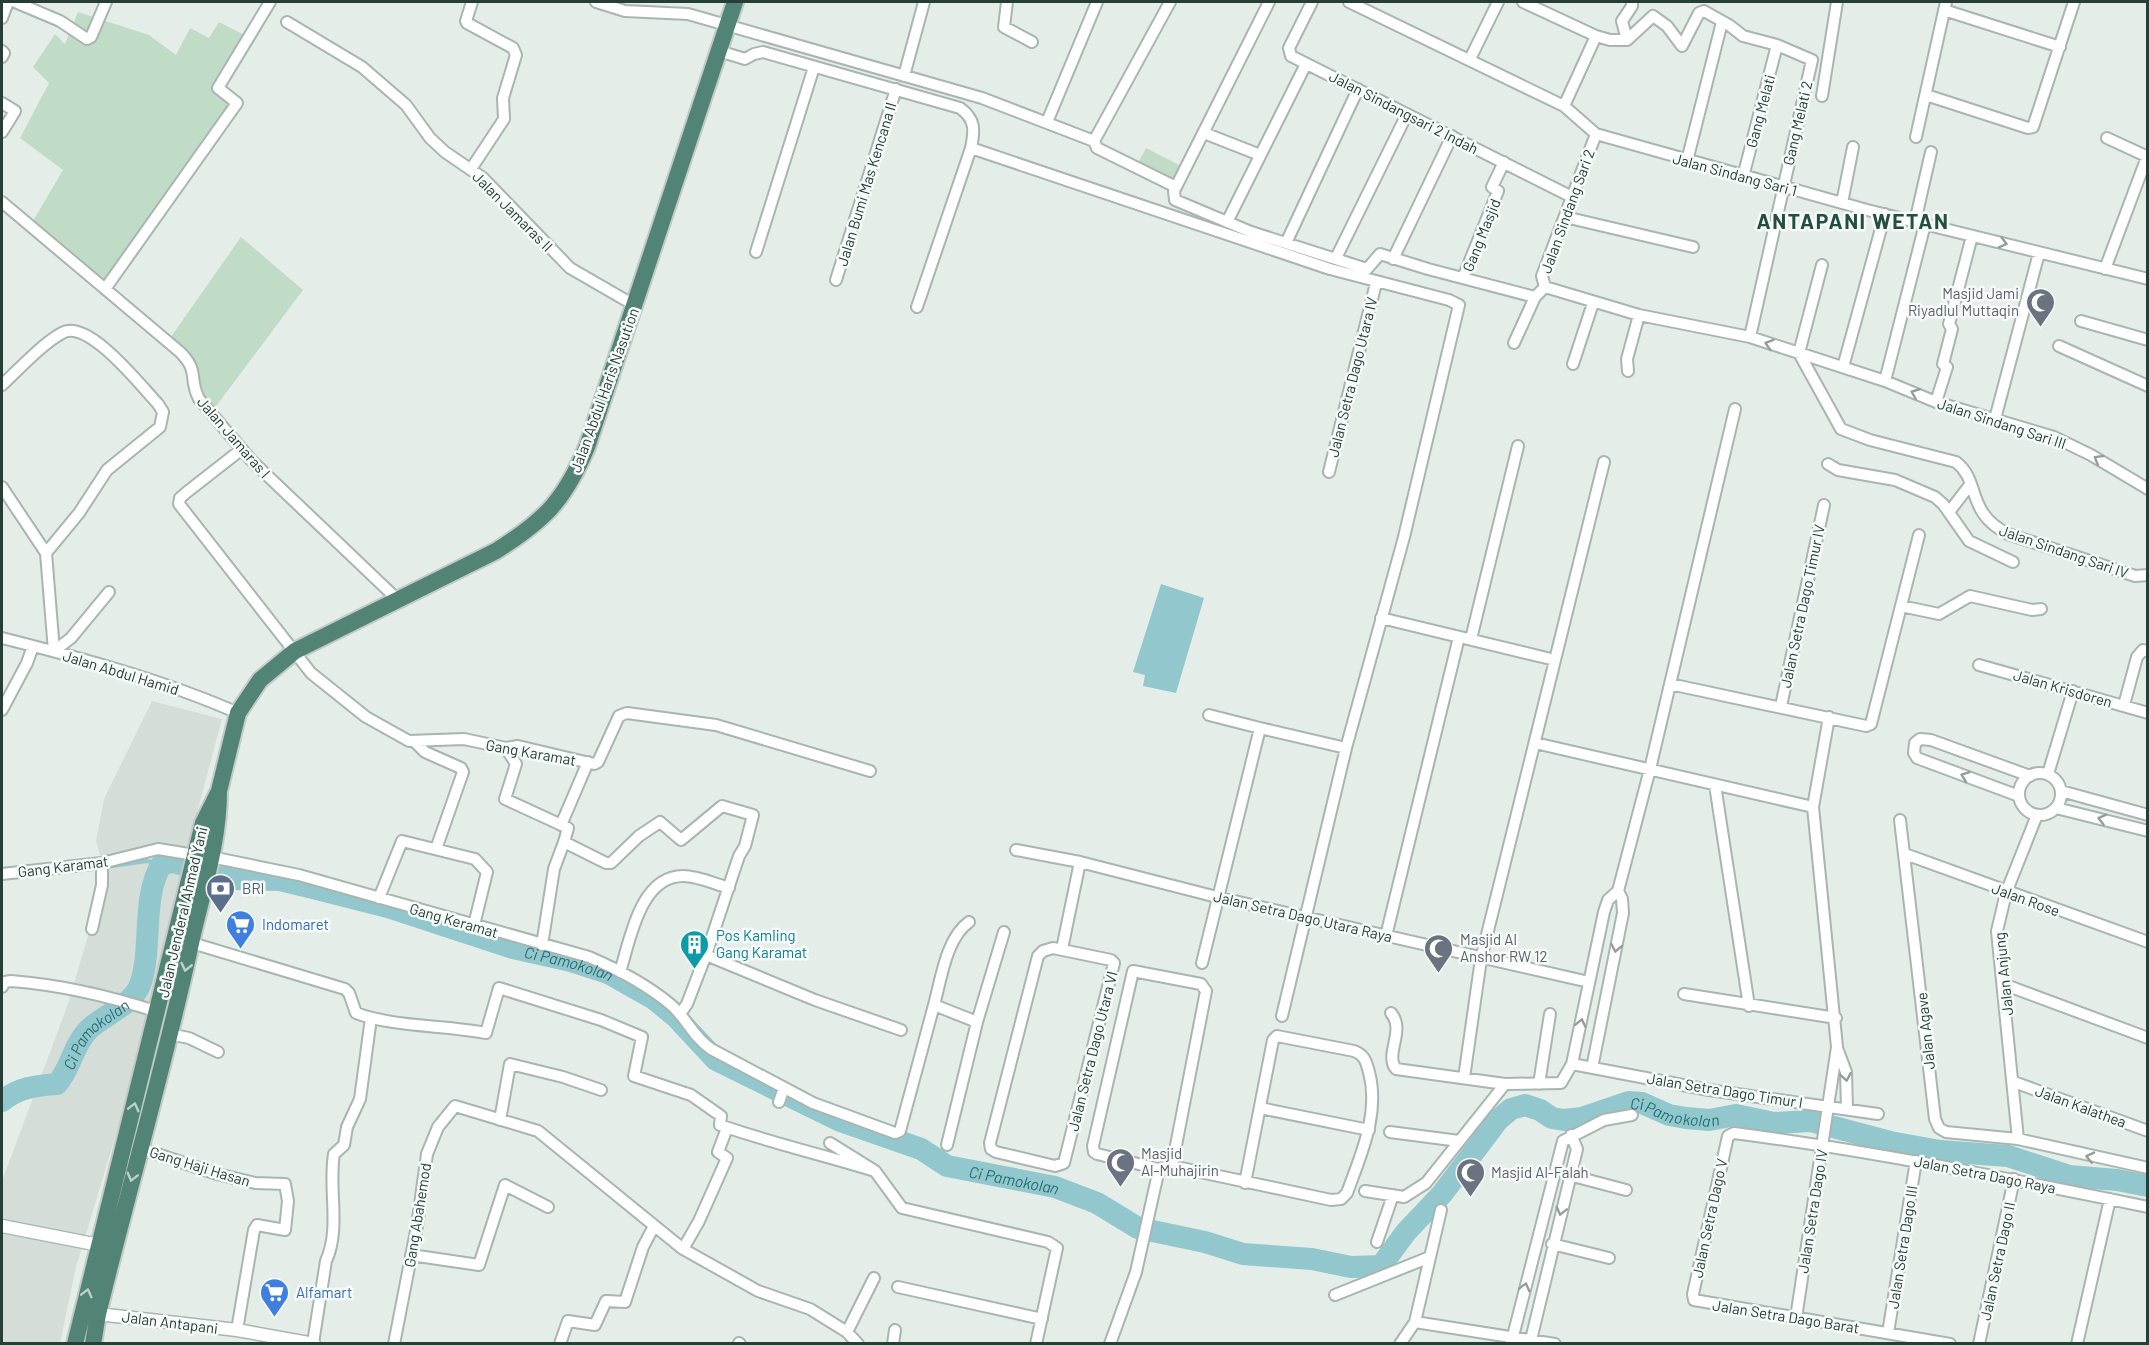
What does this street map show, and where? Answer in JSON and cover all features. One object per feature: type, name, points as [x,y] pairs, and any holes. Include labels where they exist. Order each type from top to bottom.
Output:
[{"type":"highway","name":"Jalan Abdul Haris Nasution","points":[[219,790],[238,713],[260,680],[295,651],[496,551],[522,534],[556,504],[574,475],[586,447],[735,2]]},
{"type":"highway","name":"Jalan Jenderal Ahmad Yani","points":[[75,1344],[158,1011],[203,859],[219,821],[219,790]]},
{"type":"highway","name":"Jalan Jenderal Ahmad Yani","points":[[93,1344],[98,1314],[192,943],[196,888]]},
{"type":"street","points":[[2,18],[8,2]]},
{"type":"street","points":[[15,2],[60,21],[87,39],[91,37],[106,2]]},
{"type":"street","points":[[105,289],[237,103],[218,88],[270,2]]},
{"type":"street","points":[[471,169],[504,119],[503,98],[516,55],[513,48],[466,21],[472,2]]},
{"type":"street","points":[[596,2],[625,11],[683,13],[982,98],[1094,141],[1097,148],[1176,187]]},
{"type":"street","points":[[904,76],[924,2]]},
{"type":"street","points":[[1007,2],[1004,27],[1032,42]]},
{"type":"street","points":[[1047,122],[1097,2]]},
{"type":"street","points":[[1094,141],[1170,2]]},
{"type":"street","points":[[1269,2],[1176,187],[1174,196],[1177,201],[1227,222],[1367,269],[1380,254],[1535,297]]},
{"type":"street","name":"Jalan Sindangsari 2 Indah","points":[[1312,2],[1289,48],[1291,56],[1572,197]]},
{"type":"street","name":"Jalan Sindang Sari 1","points":[[1349,2],[1369,6],[1564,106],[1596,134],[1743,177],[2039,254],[2148,279]]},
{"type":"street","points":[[1470,59],[1498,2]]},
{"type":"street","points":[[1523,2],[1596,36],[1610,40],[1627,40],[1653,16],[1667,26],[1683,46],[1699,13],[1704,11],[1743,36],[1777,45]]},
{"type":"street","points":[[1627,40],[1622,21],[1632,6],[1632,2]]},
{"type":"street","points":[[1822,96],[1837,2]]},
{"type":"street","points":[[1926,95],[2028,128],[2033,127],[2074,2]]},
{"type":"street","points":[[1916,137],[1945,6],[2060,47]]},
{"type":"street","name":"Jalan Jamaras II","points":[[287,22],[362,67],[406,105],[430,138],[445,152],[471,169],[570,268],[634,304]]},
{"type":"street","points":[[1687,161],[1722,22]]},
{"type":"street","points":[[1564,106],[1596,36]]},
{"type":"street","name":"Gang Melati","points":[[1743,177],[1777,45]]},
{"type":"street","name":"Gang Melati 2","points":[[1777,45],[1812,60],[1783,187]]},
{"type":"street","points":[[2,51],[4,53],[2,57]]},
{"type":"street","points":[[719,51],[745,59],[764,52],[960,108],[971,116],[975,131],[971,148],[917,307]]},
{"type":"street","points":[[1227,222],[1306,64]]},
{"type":"street","points":[[756,252],[814,67]]},
{"type":"street","name":"Jalan Bumi Mas Kencana II","points":[[836,280],[896,89]]},
{"type":"street","points":[[1286,243],[1358,89]]},
{"type":"street","points":[[2,104],[15,111],[2,132]]},
{"type":"street","points":[[1336,258],[1407,114]]},
{"type":"street","points":[[1204,133],[1260,155]]},
{"type":"street","name":"Jalan Sindang Sari 2","points":[[1545,287],[1542,276],[1596,134]]},
{"type":"street","points":[[1393,259],[1452,136]]},
{"type":"street","points":[[2105,269],[2147,157],[2108,138]]},
{"type":"street","points":[[1842,203],[1853,147]]},
{"type":"street","points":[[971,148],[1376,282],[1457,302],[1459,308],[1382,618],[1346,748],[1282,1016]]},
{"type":"street","points":[[1885,381],[1920,223],[1931,152]]},
{"type":"street","name":"Gang Masjid","points":[[1464,278],[1498,191],[1492,187],[1504,162]]},
{"type":"street","points":[[1750,337],[1783,187]]},
{"type":"street","name":"Jalan Jamaras I","points":[[2,202],[190,362],[194,369],[194,389],[199,399],[242,449],[333,541],[397,599]]},
{"type":"street","points":[[1843,367],[1885,214]]},
{"type":"street","points":[[1565,217],[1693,247]]},
{"type":"street","points":[[1936,402],[1947,367],[1944,364],[1952,329],[1949,324],[1972,236]]},
{"type":"street","points":[[1995,419],[2039,254]]},
{"type":"street","points":[[1799,353],[1822,265]]},
{"type":"street","name":"Jalan Setra Dago Utara IV","points":[[1329,472],[1376,282]]},
{"type":"street","points":[[1514,343],[1535,297],[1545,287]]},
{"type":"street","name":"Jalan Sindang Sari III","points":[[1545,287],[1639,315],[1750,337],[1885,381],[1936,402],[2070,444],[2148,489]]},
{"type":"street","points":[[1573,364],[1593,303]]},
{"type":"street","points":[[1628,371],[1627,359],[1639,315]]},
{"type":"street","points":[[2081,321],[2148,340]]},
{"type":"street","points":[[2,385],[63,332],[76,330],[88,335],[114,357],[163,412],[160,427],[107,470],[79,513],[46,553]]},
{"type":"street","points":[[2059,346],[2148,386]]},
{"type":"street","name":"Jalan Sindang Sari IV","points":[[1799,353],[1841,429],[1870,440],[1956,462],[1965,472],[1982,513],[1999,529],[2135,576],[2147,575]]},
{"type":"street","points":[[1391,1013],[1396,1024],[1392,1061],[1396,1070],[1505,1084],[1539,1084],[1561,1083],[1572,1064],[1604,912],[1608,900],[1618,891],[1650,769],[1735,409]]},
{"type":"street","points":[[1472,639],[1518,446]]},
{"type":"street","name":"Gang Karamat","points":[[242,449],[180,498],[179,504],[311,673],[366,717],[398,737],[414,741],[464,739],[506,748],[518,746],[588,762],[598,762],[619,716],[627,712],[716,725],[870,771]]},
{"type":"street","points":[[1464,1078],[1481,959],[1604,462]]},
{"type":"street","points":[[1828,464],[1838,470],[1884,477],[1908,484],[1935,497],[1949,512],[1969,541],[2013,562]]},
{"type":"street","points":[[1949,512],[1969,486]]},
{"type":"street","points":[[2,487],[46,553],[54,651]]},
{"type":"street","name":"Jalan Setra Dago Timur IV","points":[[1781,706],[1824,505]]},
{"type":"street","points":[[1670,684],[1866,726],[1871,724],[1919,535]]},
{"type":"street","points":[[54,651],[71,638],[109,592]]},
{"type":"street","points":[[1901,606],[1939,614],[1970,596],[2032,610],[2040,609]]},
{"type":"street","points":[[1382,618],[1555,660]]},
{"type":"street","points":[[1386,936],[1460,637]]},
{"type":"street","name":"Jalan Abdul Hamid","points":[[2,638],[54,651],[210,700],[238,713]]},
{"type":"street","points":[[2,711],[27,663],[33,646]]},
{"type":"street","points":[[2124,705],[2137,657],[2143,650],[2148,651]]},
{"type":"street","name":"Jalan Krisdoren","points":[[1979,664],[2148,713]]},
{"type":"street","points":[[2048,774],[2073,691]]},
{"type":"street","points":[[1209,715],[1346,748]]},
{"type":"street","points":[[1829,717],[1813,807],[1836,1018],[1837,1047],[1846,1072],[1847,1108]]},
{"type":"street","points":[[1202,963],[1260,728]]},
{"type":"street","points":[[2019,796],[1917,758],[1913,748],[1915,743],[1920,739],[1931,740],[2030,776],[2048,774],[2056,781],[2061,791],[2056,808],[2037,815],[2022,805],[2019,796],[2020,788],[2030,776]]},
{"type":"street","points":[[414,741],[425,752],[461,768],[463,772],[436,849]]},
{"type":"street","points":[[1535,743],[1813,807]]},
{"type":"street","points":[[506,748],[516,764],[505,799],[568,829],[554,869],[542,945]]},
{"type":"street","points":[[561,825],[588,762]]},
{"type":"street","points":[[1715,785],[1749,1006]]},
{"type":"street","points":[[2061,791],[2148,815]]},
{"type":"street","points":[[564,843],[606,863],[611,863],[639,836],[660,822],[681,840],[722,806],[753,815],[745,846],[706,955],[687,1004],[680,1014]]},
{"type":"street","points":[[2056,808],[2148,831]]},
{"type":"street","name":"Jalan Anjung","points":[[2018,1139],[1997,931],[2006,893],[2037,815]]},
{"type":"street","name":"Jalan Agave","points":[[1900,820],[1936,1124],[1946,1131],[2018,1139]]},
{"type":"street","points":[[379,898],[400,842],[404,841],[475,860],[486,869],[474,925]]},
{"type":"street","name":"Gang Karamat","points":[[2,874],[102,864],[158,849],[203,859]]},
{"type":"street","name":"Jalan Setra Dago Utara Raya","points":[[1016,850],[1080,861],[1217,897],[1589,982]]},
{"type":"street","name":"Jalan Rose","points":[[1905,854],[2006,893],[2148,942]]},
{"type":"street","name":"Gang Keramat","points":[[203,859],[299,875],[589,957],[620,972],[670,1004],[702,1043],[781,1095],[895,1133],[900,1131],[934,1005]]},
{"type":"street","points":[[1062,949],[1080,861]]},
{"type":"street","points":[[92,929],[103,878],[102,864]]},
{"type":"street","points":[[620,972],[644,903],[660,883],[686,876],[729,888]]},
{"type":"street","points":[[1592,1068],[1623,913],[1622,899],[1618,891]]},
{"type":"street","points":[[969,922],[958,931],[934,1005],[977,1022]]},
{"type":"street","points":[[948,1145],[977,1022],[1004,932]]},
{"type":"street","points":[[192,943],[345,989],[349,993],[356,1013],[371,1018],[465,1028],[486,1033],[500,988],[549,1002],[642,1037],[634,1076],[691,1095],[721,1116],[720,1125],[784,1147],[835,1158],[875,1171]]},
{"type":"street","name":"Jalan Setra Dago Utara VI","points":[[1053,948],[1062,949],[1111,960],[1114,963],[1064,1163],[1055,1166],[996,1152],[991,1149],[990,1143],[1038,956],[1043,951],[1053,948]]},
{"type":"street","points":[[706,955],[815,1000],[901,1030]]},
{"type":"street","points":[[1172,1166],[1206,991],[1201,984],[1138,970],[1132,971],[1093,1146],[1094,1152],[1098,1154],[1159,1168],[1172,1166],[1245,1184],[1330,1200],[1341,1199],[1347,1193],[1369,1130],[1373,1088],[1362,1054],[1284,1036],[1277,1036],[1273,1040],[1245,1184]]},
{"type":"street","points":[[2,987],[5,982],[11,981],[60,985],[124,1000],[158,1011]]},
{"type":"street","points":[[2003,984],[2147,1035]]},
{"type":"street","points":[[1684,994],[1836,1018]]},
{"type":"street","points":[[1539,1084],[1550,1014]]},
{"type":"street","points":[[314,1343],[326,1261],[331,1252],[335,1204],[332,1188],[333,1159],[336,1150],[344,1145],[347,1127],[360,1099],[371,1018]]},
{"type":"street","points":[[169,1034],[189,1038],[218,1052]]},
{"type":"street","name":"Jalan Setra Dago IV","points":[[1796,1318],[1837,1047]]},
{"type":"street","points":[[601,1090],[510,1064],[500,1120],[538,1131],[683,1249],[740,1283],[810,1309],[847,1332],[858,1344]]},
{"type":"street","name":"Jalan Setra Dago Timur I","points":[[1572,1064],[1828,1110],[1847,1108],[1878,1114]]},
{"type":"street","name":"Jalan Kalathea","points":[[2014,1082],[2148,1131]]},
{"type":"street","points":[[1365,1191],[1407,1197],[1426,1183],[1505,1084]]},
{"type":"street","name":"Gang Abahemod","points":[[394,1344],[427,1154],[438,1127],[455,1106],[500,1120]]},
{"type":"street","points":[[1260,1108],[1369,1130]]},
{"type":"street","points":[[1512,1340],[1563,1141],[1605,1120],[1632,1115]]},
{"type":"street","points":[[683,1249],[722,1174],[727,1158],[718,1152],[727,1128]]},
{"type":"street","points":[[1390,1132],[1459,1141]]},
{"type":"street","name":"Jalan Setra Dago Raya","points":[[1728,1136],[1734,1134],[1823,1140],[2148,1207]]},
{"type":"street","points":[[1531,1341],[1552,1244],[1577,1149],[1571,1135]]},
{"type":"street","name":"Jalan Setra Dago V","points":[[1694,1300],[1693,1294],[1728,1136]]},
{"type":"street","points":[[2018,1139],[2148,1168]]},
{"type":"street","points":[[830,1143],[875,1171],[902,1208],[1048,1242],[1057,1248],[1036,1344]]},
{"type":"street","name":"Gang Haji Hasan","points":[[139,1148],[218,1174],[255,1183],[285,1184],[288,1210],[285,1230],[260,1225],[255,1227],[237,1330]]},
{"type":"street","name":"Jalan Setra Dago III","points":[[1888,1333],[1916,1161]]},
{"type":"street","points":[[1110,1344],[1136,1272],[1146,1217],[1159,1168]]},
{"type":"street","points":[[1569,1175],[1626,1190]]},
{"type":"street","name":"Jalan Setra Dago II","points":[[1979,1344],[2014,1179]]},
{"type":"street","points":[[411,1255],[478,1265],[505,1185],[548,1207]]},
{"type":"street","points":[[1377,1242],[1393,1195]]},
{"type":"street","points":[[2078,1344],[2110,1199]]},
{"type":"street","points":[[1400,1344],[1415,1322],[1442,1210]]},
{"type":"street","points":[[2,1226],[99,1245]]},
{"type":"street","points":[[560,1344],[568,1321],[594,1325],[606,1301],[625,1302],[643,1247],[654,1226]]},
{"type":"street","points":[[1552,1244],[1609,1258]]},
{"type":"street","points":[[1335,1295],[1430,1257]]},
{"type":"street","points":[[847,1332],[874,1278]]},
{"type":"street","points":[[898,1287],[1042,1319]]},
{"type":"street","name":"Jalan Setra Dago Barat","points":[[1694,1300],[1950,1344]]},
{"type":"street","name":"Jalan Antapani","points":[[98,1314],[237,1330],[314,1343]]},
{"type":"street","points":[[1415,1322],[1512,1340],[1555,1344]]},
{"type":"street","points":[[893,1344],[895,1330]]},
{"type":"shaded area","points":[[152,701],[222,719],[180,877],[145,1038],[76,1267],[60,1343],[2,1343],[2,1181],[68,1004],[106,874],[96,841],[104,799]]},
{"type":"green space","points":[[78,12],[149,35],[176,55],[190,28],[209,38],[219,22],[248,37],[218,88],[237,103],[105,289],[30,226],[63,170],[20,138],[49,83],[33,67],[55,34],[65,44]]},
{"type":"green space","points":[[1146,148],[1183,167],[1175,184],[1137,165]]},
{"type":"green space","points":[[241,237],[303,290],[211,413],[194,378],[168,341]]},
{"type":"water","points":[[1161,584],[1204,598],[1176,693],[1143,686],[1145,675],[1133,672]]},
{"type":"waterway","points":[[106,867],[147,861],[162,864]]},
{"type":"waterway","name":"Ci Pamokolan","points":[[2,1101],[22,1090],[57,1084],[66,1071],[79,1042],[89,1029],[124,1004],[136,992],[144,971],[152,891],[162,864],[173,862],[233,879],[280,880],[388,907],[513,948],[571,961],[608,973],[654,999],[676,1017],[716,1060],[838,1120],[921,1149],[947,1166],[1055,1187],[1097,1203],[1138,1228],[1205,1242],[1243,1254],[1312,1259],[1351,1267],[1381,1266],[1406,1232],[1442,1194],[1498,1120],[1511,1109],[1525,1105],[1540,1110],[1552,1118],[1564,1120],[1582,1118],[1629,1102],[1642,1103],[1669,1115],[1686,1118],[1709,1120],[1736,1115],[1774,1123],[1811,1121],[1890,1142],[1940,1151],[2008,1156],[2069,1176],[2117,1180],[2148,1186]]},
{"type":"place","name":"Masjid Jami Riyadlul Muttaqin","points":[[2040,328]]},
{"type":"place","name":"BRI","points":[[221,914]]},
{"type":"place","name":"Indomaret","points":[[241,950]]},
{"type":"place","name":"Pos Kamling Gang Karamat","points":[[695,970]]},
{"type":"place","name":"Masjid Al Anshor RW 12","points":[[1439,974]]},
{"type":"place","name":"Masjid Al-Muhajirin","points":[[1120,1188]]},
{"type":"place","name":"Masjid Al-Falah","points":[[1470,1198]]},
{"type":"place","name":"Alfamart","points":[[275,1318]]},
{"type":"district","name":"ANTAPANI WETAN","points":[[1853,220]]}]
